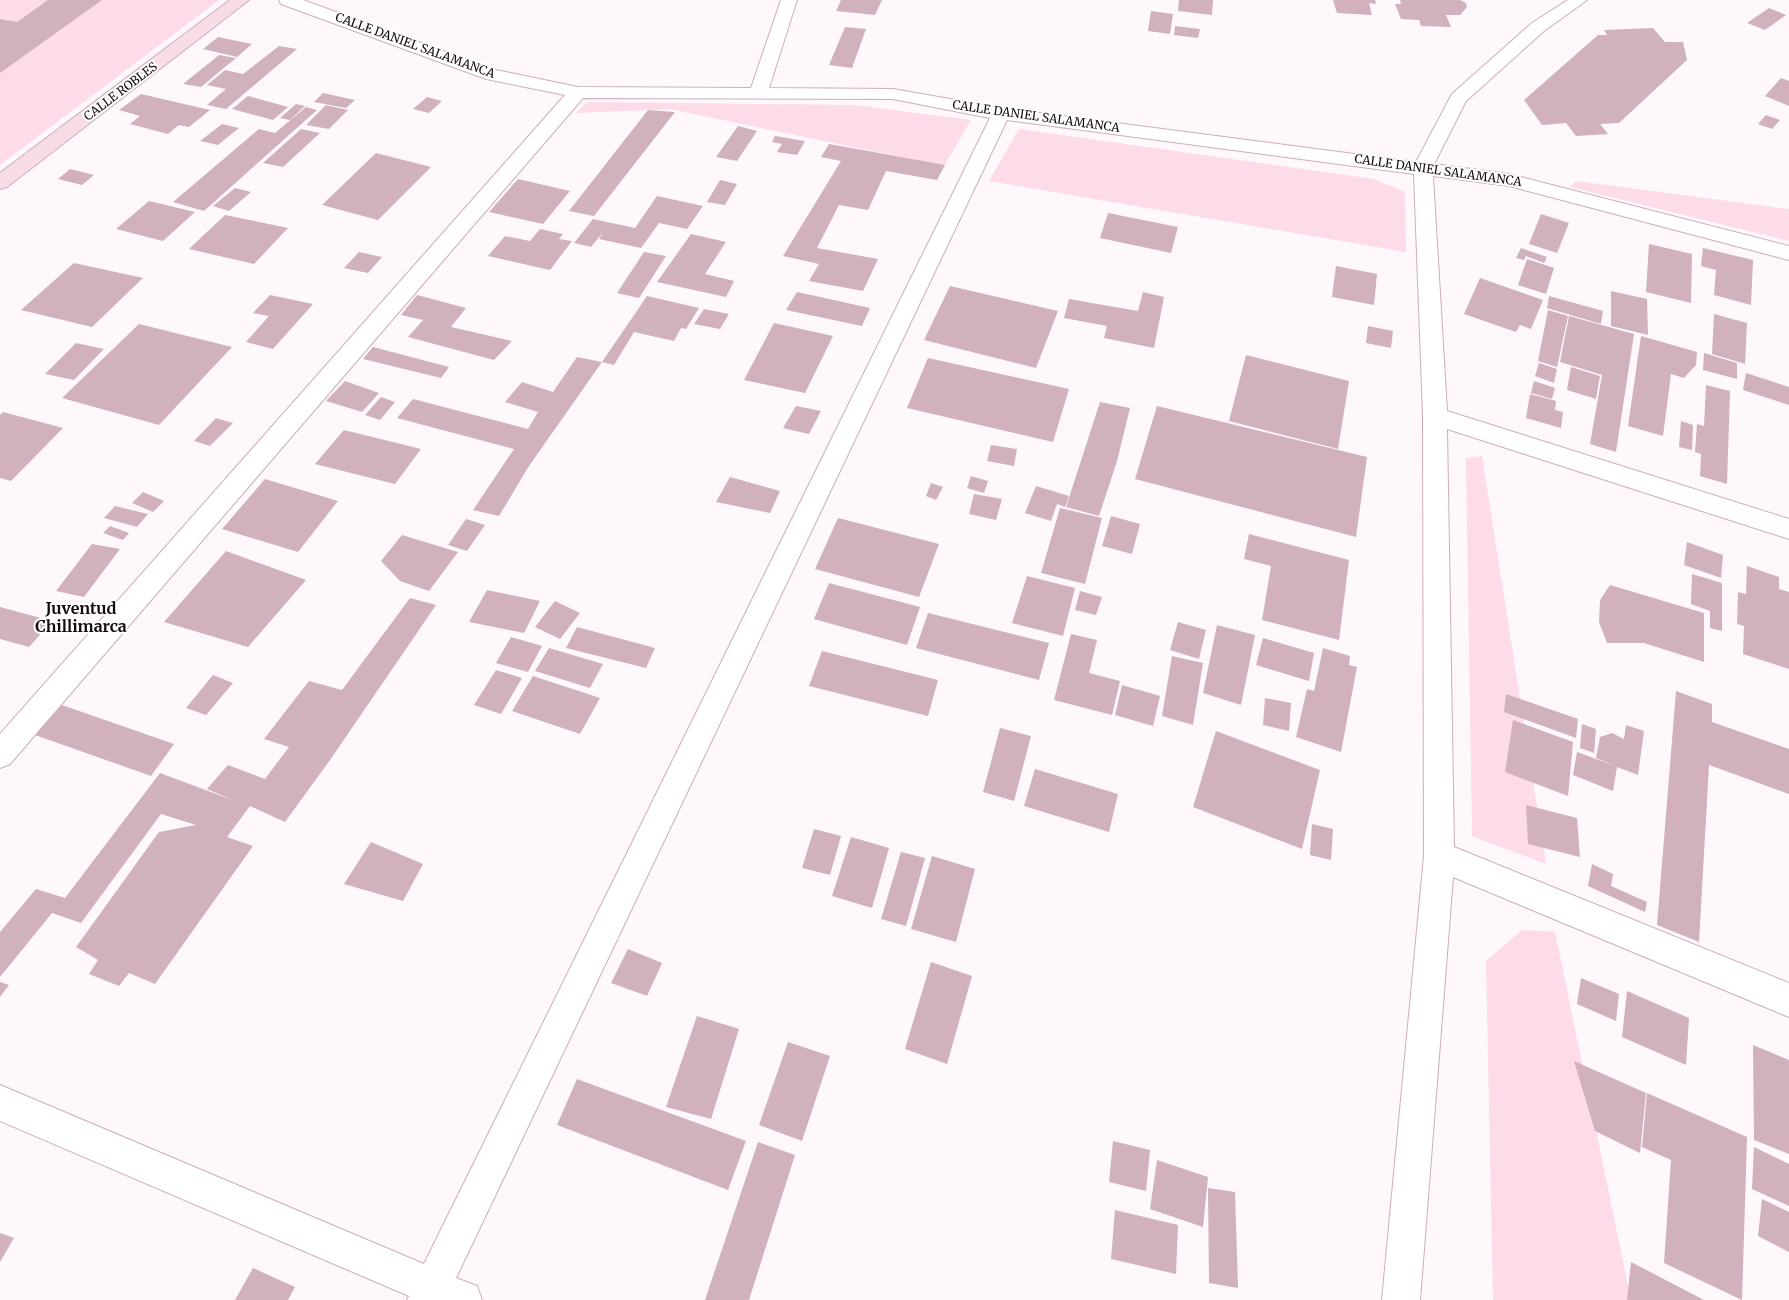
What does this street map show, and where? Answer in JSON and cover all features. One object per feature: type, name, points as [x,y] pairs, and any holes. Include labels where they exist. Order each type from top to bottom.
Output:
[{"type":"street","name":"CALLE ROBLES","points":[[0,183],[241,0]]},
{"type":"street","name":"CALLE DANIEL SALAMANCA","points":[[287,0],[492,76],[578,92],[893,94],[1001,114],[1423,167],[1509,180],[1789,253]]},
{"type":"street","points":[[759,92],[790,0]]},
{"type":"street","points":[[1401,1300],[1439,856],[1435,416],[1423,167],[1458,98],[1538,27],[1579,0]]},
{"type":"street","points":[[0,755],[578,92]]},
{"type":"street","points":[[0,1102],[440,1296],[1001,114]]},
{"type":"street","points":[[1435,416],[1789,529]]},
{"type":"street","points":[[1439,856],[1789,1000]]},
{"type":"shaded area","points":[[0,0],[219,0],[0,165]]},
{"type":"shaded area","points":[[588,102],[855,105],[971,120],[944,166],[670,109],[576,113]]},
{"type":"shaded area","points":[[1019,129],[1374,179],[1405,192],[1406,252],[989,181]]},
{"type":"shaded area","points":[[1576,181],[1789,209],[1789,241],[1570,187]]},
{"type":"shaded area","points":[[1482,456],[1546,864],[1472,836],[1466,458]]},
{"type":"shaded area","points":[[1522,930],[1555,932],[1631,1300],[1493,1300],[1486,961]]},
{"type":"building","points":[[48,0],[102,0],[0,73],[0,19],[17,22]]},
{"type":"building","points":[[841,0],[882,0],[875,15],[836,11]]},
{"type":"building","points":[[1179,0],[1213,0],[1212,15],[1178,11]]},
{"type":"building","points":[[1333,0],[1375,0],[1376,4],[1369,3],[1372,15],[1337,13]]},
{"type":"building","points":[[1400,0],[1460,0],[1466,3],[1467,7],[1460,15],[1446,15],[1451,27],[1421,26],[1419,20],[1401,19],[1395,4],[1401,4]]},
{"type":"building","points":[[1769,8],[1786,15],[1765,30],[1747,23]]},
{"type":"building","points":[[1151,11],[1173,14],[1170,34],[1148,31]]},
{"type":"building","points":[[1175,26],[1200,29],[1198,38],[1174,35]]},
{"type":"building","points":[[845,27],[866,29],[852,68],[829,65]]},
{"type":"building","points":[[1653,28],[1665,42],[1683,42],[1687,60],[1619,123],[1600,124],[1608,134],[1576,136],[1566,123],[1542,125],[1524,100],[1598,35],[1607,35],[1604,30]]},
{"type":"building","points":[[218,37],[252,44],[237,57],[203,49]]},
{"type":"building","points":[[279,46],[297,49],[226,109],[207,105],[226,89],[207,85],[225,70],[243,74]]},
{"type":"building","points":[[219,55],[236,58],[201,87],[183,84]]},
{"type":"building","points":[[1781,78],[1789,81],[1789,106],[1765,96]]},
{"type":"building","points":[[323,93],[355,100],[346,108],[314,102]]},
{"type":"building","points":[[141,94],[210,110],[189,127],[179,125],[168,134],[130,124],[140,116],[119,110]]},
{"type":"building","points":[[248,96],[288,107],[273,120],[232,109]]},
{"type":"building","points":[[427,97],[442,101],[429,113],[413,109]]},
{"type":"building","points":[[296,104],[305,106],[290,120],[280,118]]},
{"type":"building","points":[[326,105],[348,110],[329,129],[306,125]]},
{"type":"building","points":[[306,107],[317,110],[204,211],[173,202],[259,129],[275,133]]},
{"type":"building","points":[[648,110],[675,112],[594,216],[569,211]]},
{"type":"building","points":[[1766,115],[1780,120],[1772,129],[1758,124]]},
{"type":"building","points":[[222,124],[239,128],[218,145],[200,141]]},
{"type":"building","points":[[738,126],[757,131],[737,161],[716,157]]},
{"type":"building","points":[[301,129],[320,133],[283,167],[263,163]]},
{"type":"building","points":[[775,136],[805,141],[797,155],[777,152],[782,144],[772,142]]},
{"type":"building","points":[[829,144],[945,165],[937,180],[886,171],[868,210],[839,205],[817,248],[878,259],[863,291],[809,281],[819,264],[783,256],[841,161],[821,157]]},
{"type":"building","points":[[376,153],[431,167],[378,220],[322,205]]},
{"type":"building","points":[[70,169],[94,175],[82,185],[58,179]]},
{"type":"building","points":[[518,179],[570,191],[543,224],[489,212]]},
{"type":"building","points":[[720,180],[737,184],[725,205],[707,202]]},
{"type":"building","points":[[235,188],[251,192],[229,211],[213,206]]},
{"type":"building","points":[[657,196],[703,206],[687,229],[659,223],[641,248],[599,239],[603,232],[591,247],[574,243],[593,219],[635,228]]},
{"type":"building","points":[[149,201],[195,212],[163,241],[116,229]]},
{"type":"building","points":[[1108,213],[1178,227],[1171,253],[1100,238]]},
{"type":"building","points":[[1541,214],[1569,223],[1557,253],[1529,244]]},
{"type":"building","points":[[225,215],[288,228],[254,264],[189,249]]},
{"type":"building","points":[[540,229],[563,234],[559,239],[572,241],[550,270],[488,256],[505,236],[530,241]]},
{"type":"building","points":[[691,234],[726,242],[705,274],[734,281],[726,297],[657,282]]},
{"type":"building","points":[[1649,244],[1692,254],[1691,303],[1646,292]]},
{"type":"building","points":[[1521,248],[1547,257],[1544,263],[1526,256],[1524,260],[1516,258]]},
{"type":"building","points":[[1703,248],[1753,260],[1751,305],[1714,295],[1716,270],[1701,266]]},
{"type":"building","points":[[359,252],[382,257],[368,273],[344,268]]},
{"type":"building","points":[[644,252],[666,256],[639,298],[617,293]]},
{"type":"building","points":[[1527,259],[1554,268],[1546,294],[1518,285]]},
{"type":"building","points":[[74,263],[143,278],[92,327],[21,310]]},
{"type":"building","points":[[1336,266],[1377,274],[1374,305],[1332,297]]},
{"type":"building","points":[[1480,278],[1543,300],[1531,329],[1520,325],[1516,332],[1464,314]]},
{"type":"building","points":[[950,286],[1058,311],[1036,368],[924,340]]},
{"type":"building","points":[[1611,291],[1647,299],[1648,335],[1611,326]]},
{"type":"building","points":[[797,292],[870,308],[862,326],[786,310]]},
{"type":"building","points":[[1143,292],[1164,297],[1154,348],[1104,338],[1107,326],[1064,318],[1069,299],[1138,311]]},
{"type":"building","points":[[270,295],[313,304],[273,349],[246,342],[269,316],[253,313]]},
{"type":"building","points":[[417,295],[466,308],[451,327],[512,341],[494,360],[408,337],[423,320],[401,315]]},
{"type":"building","points":[[647,296],[699,308],[686,329],[681,328],[674,341],[634,332],[614,365],[602,362]]},
{"type":"building","points":[[1549,296],[1603,311],[1601,324],[1547,308]]},
{"type":"building","points":[[704,309],[729,314],[720,329],[694,324]]},
{"type":"building","points":[[1548,310],[1568,316],[1557,367],[1538,361]]},
{"type":"building","points":[[1714,314],[1747,323],[1745,364],[1712,354]]},
{"type":"building","points":[[1569,316],[1634,334],[1616,452],[1590,444],[1602,375],[1560,362]]},
{"type":"building","points":[[774,323],[833,336],[805,393],[744,380]]},
{"type":"building","points":[[139,324],[232,347],[159,425],[62,398]]},
{"type":"building","points":[[1368,326],[1393,331],[1391,348],[1366,343]]},
{"type":"building","points":[[1641,336],[1697,352],[1696,365],[1684,378],[1671,374],[1663,436],[1628,426]]},
{"type":"building","points":[[76,343],[104,349],[74,380],[45,374]]},
{"type":"building","points":[[373,347],[449,367],[441,378],[363,359]]},
{"type":"building","points":[[1704,353],[1737,363],[1737,379],[1703,370]]},
{"type":"building","points":[[1246,355],[1349,381],[1338,449],[1229,421]]},
{"type":"building","points":[[577,357],[602,362],[529,466],[499,516],[473,510],[514,449],[397,418],[413,399],[528,429],[538,412],[505,402],[522,382],[553,392]]},
{"type":"building","points":[[928,358],[1069,389],[1053,442],[907,408]]},
{"type":"building","points":[[1539,363],[1557,369],[1554,383],[1535,376]]},
{"type":"building","points":[[1571,367],[1600,376],[1596,399],[1567,390]]},
{"type":"building","points":[[1746,373],[1789,387],[1789,405],[1743,390]]},
{"type":"building","points":[[345,381],[379,393],[362,412],[326,401]]},
{"type":"building","points":[[1534,381],[1555,388],[1552,399],[1531,393]]},
{"type":"building","points":[[1706,385],[1730,391],[1727,484],[1700,476],[1701,454],[1695,452],[1697,424],[1704,426]]},
{"type":"building","points":[[1530,394],[1556,401],[1555,410],[1563,412],[1561,428],[1526,418]]},
{"type":"building","points":[[381,397],[395,402],[380,420],[365,415]]},
{"type":"building","points":[[1100,402],[1130,408],[1117,461],[1099,516],[1066,507]]},
{"type":"building","points":[[796,406],[821,411],[809,434],[783,428]]},
{"type":"building","points":[[1157,406],[1367,457],[1356,537],[1135,479]]},
{"type":"building","points":[[3,412],[63,428],[11,481],[0,478],[0,415]]},
{"type":"building","points":[[216,418],[233,423],[210,446],[194,441]]},
{"type":"building","points":[[1681,421],[1693,425],[1692,450],[1679,447]]},
{"type":"building","points":[[344,430],[421,449],[395,484],[315,464]]},
{"type":"building","points":[[991,445],[1017,449],[1014,466],[987,461]]},
{"type":"building","points":[[971,476],[988,481],[984,493],[967,488]]},
{"type":"building","points":[[730,477],[780,491],[770,513],[716,502]]},
{"type":"building","points":[[265,479],[338,501],[298,552],[222,529]]},
{"type":"building","points":[[931,483],[943,487],[936,500],[926,496]]},
{"type":"building","points":[[1036,486],[1069,496],[1065,507],[1057,504],[1051,521],[1025,513]]},
{"type":"building","points":[[143,492],[164,501],[153,512],[132,503]]},
{"type":"building","points":[[974,494],[1002,499],[996,520],[969,514]]},
{"type":"building","points":[[115,506],[148,514],[137,527],[104,518]]},
{"type":"building","points":[[1060,508],[1102,518],[1085,584],[1041,573]]},
{"type":"building","points":[[1111,516],[1140,524],[1132,554],[1102,546]]},
{"type":"building","points":[[838,518],[939,544],[919,597],[815,569]]},
{"type":"building","points":[[466,519],[485,525],[467,551],[448,545]]},
{"type":"building","points":[[110,526],[129,533],[123,540],[103,533]]},
{"type":"building","points":[[1249,534],[1349,560],[1339,640],[1262,620],[1271,566],[1244,559]]},
{"type":"building","points":[[402,535],[458,552],[429,591],[400,581],[381,561]]},
{"type":"building","points":[[1687,542],[1723,555],[1721,578],[1684,565]]},
{"type":"building","points":[[92,544],[120,549],[84,597],[56,591]]},
{"type":"building","points":[[226,551],[306,580],[248,647],[164,622]]},
{"type":"building","points":[[1747,566],[1779,577],[1779,589],[1789,592],[1789,669],[1743,654],[1744,626],[1737,624],[1738,592],[1746,594]]},
{"type":"building","points":[[1692,574],[1722,583],[1722,631],[1710,628],[1710,611],[1691,604]]},
{"type":"building","points":[[1027,576],[1075,588],[1063,636],[1012,623]]},
{"type":"building","points":[[829,583],[920,607],[907,645],[814,619]]},
{"type":"building","points":[[1610,585],[1704,613],[1704,662],[1644,643],[1607,643],[1599,622],[1600,600]]},
{"type":"building","points":[[487,590],[540,601],[524,633],[469,622]]},
{"type":"building","points":[[1080,591],[1102,597],[1096,615],[1075,610]]},
{"type":"building","points":[[410,598],[436,605],[330,760],[285,822],[250,806],[227,837],[253,846],[155,984],[129,973],[119,986],[89,974],[98,960],[76,947],[159,832],[196,825],[161,814],[81,923],[52,913],[0,977],[0,932],[36,889],[65,898],[160,773],[235,801],[207,789],[228,765],[265,779],[289,747],[264,739],[309,681],[342,690]]},
{"type":"building","points":[[555,601],[580,613],[560,639],[535,627]]},
{"type":"building","points":[[0,607],[52,621],[29,647],[0,639]]},
{"type":"building","points":[[928,613],[1049,643],[1039,680],[916,648]]},
{"type":"building","points":[[1178,622],[1206,630],[1199,659],[1170,650]]},
{"type":"building","points":[[1217,625],[1255,635],[1241,705],[1203,693]]},
{"type":"building","points":[[577,627],[655,648],[646,668],[566,648]]},
{"type":"building","points":[[1071,634],[1097,640],[1089,673],[1120,681],[1112,715],[1054,700]]},
{"type":"building","points":[[511,637],[542,646],[528,672],[496,663]]},
{"type":"building","points":[[1263,638],[1314,653],[1309,681],[1256,665]]},
{"type":"building","points":[[549,648],[603,664],[590,688],[535,671]]},
{"type":"building","points":[[1323,648],[1350,656],[1349,665],[1357,667],[1341,752],[1296,737],[1307,689],[1314,691]]},
{"type":"building","points":[[822,651],[938,680],[928,716],[809,686]]},
{"type":"building","points":[[1172,656],[1203,663],[1193,725],[1162,716]]},
{"type":"building","points":[[496,670],[522,678],[501,714],[474,705]]},
{"type":"building","points":[[213,675],[233,683],[206,715],[186,708]]},
{"type":"building","points":[[533,676],[600,698],[580,734],[512,711]]},
{"type":"building","points":[[1122,685],[1160,696],[1153,726],[1115,715]]},
{"type":"building","points":[[1676,691],[1712,704],[1712,722],[1789,749],[1789,794],[1709,765],[1699,942],[1657,925]]},
{"type":"building","points":[[1506,694],[1578,719],[1576,738],[1504,712]]},
{"type":"building","points":[[1265,698],[1291,703],[1289,731],[1263,725]]},
{"type":"building","points":[[62,705],[174,744],[151,776],[35,735]]},
{"type":"building","points":[[1513,720],[1573,742],[1568,796],[1505,772]]},
{"type":"building","points":[[1582,724],[1596,729],[1594,753],[1580,748]]},
{"type":"building","points":[[1626,725],[1644,731],[1638,775],[1617,767],[1613,791],[1573,775],[1577,752],[1615,766],[1596,758],[1600,737],[1612,733],[1624,739]]},
{"type":"building","points":[[1000,728],[1031,736],[1014,801],[983,792]]},
{"type":"building","points":[[1216,731],[1320,770],[1302,849],[1193,807]]},
{"type":"building","points":[[1035,769],[1118,794],[1109,832],[1024,806]]},
{"type":"building","points":[[1526,805],[1577,818],[1580,857],[1528,844]]},
{"type":"building","points":[[1312,824],[1333,829],[1331,860],[1310,855]]},
{"type":"building","points":[[814,829],[841,836],[830,875],[802,868]]},
{"type":"building","points":[[851,837],[889,848],[872,908],[832,896]]},
{"type":"building","points":[[371,842],[423,864],[403,901],[344,884]]},
{"type":"building","points":[[901,852],[925,858],[906,926],[881,919]]},
{"type":"building","points":[[932,856],[975,869],[956,942],[911,929]]},
{"type":"building","points":[[1592,864],[1613,874],[1611,886],[1647,902],[1645,912],[1588,886]]},
{"type":"building","points":[[628,949],[662,963],[647,996],[611,983]]},
{"type":"building","points":[[931,962],[972,976],[947,1064],[905,1049]]},
{"type":"building","points":[[1581,978],[1619,994],[1616,1021],[1577,1004]]},
{"type":"building","points":[[0,982],[9,985],[0,997]]},
{"type":"building","points":[[1627,991],[1689,1018],[1686,1065],[1622,1037]]},
{"type":"building","points":[[697,1016],[739,1029],[711,1119],[666,1107]]},
{"type":"building","points":[[788,1042],[830,1056],[802,1141],[759,1125]]},
{"type":"building","points":[[1753,1045],[1789,1060],[1789,1154],[1754,1140]]},
{"type":"building","points":[[1574,1061],[1646,1093],[1640,1153],[1595,1131]]},
{"type":"building","points":[[577,1079],[746,1141],[728,1190],[557,1125]]},
{"type":"building","points":[[1647,1093],[1747,1137],[1742,1300],[1664,1263],[1671,1160],[1642,1147]]},
{"type":"building","points":[[1113,1141],[1150,1150],[1146,1191],[1109,1182]]},
{"type":"building","points":[[758,1142],[795,1155],[749,1300],[705,1300]]},
{"type":"building","points":[[1754,1147],[1789,1164],[1789,1206],[1752,1189]]},
{"type":"building","points":[[1157,1160],[1208,1177],[1203,1227],[1150,1209]]},
{"type":"building","points":[[1208,1188],[1235,1192],[1238,1288],[1209,1283]]},
{"type":"building","points":[[1762,1199],[1789,1212],[1789,1252],[1758,1236]]},
{"type":"building","points":[[1115,1210],[1178,1225],[1176,1274],[1111,1259]]},
{"type":"building","points":[[0,1233],[14,1238],[0,1262]]},
{"type":"building","points":[[1631,1262],[1704,1300],[1627,1300]]},
{"type":"building","points":[[253,1268],[295,1287],[288,1300],[235,1300]]},
{"type":"district","name":"Juventud Chillimarca","points":[[81,618]]}]
